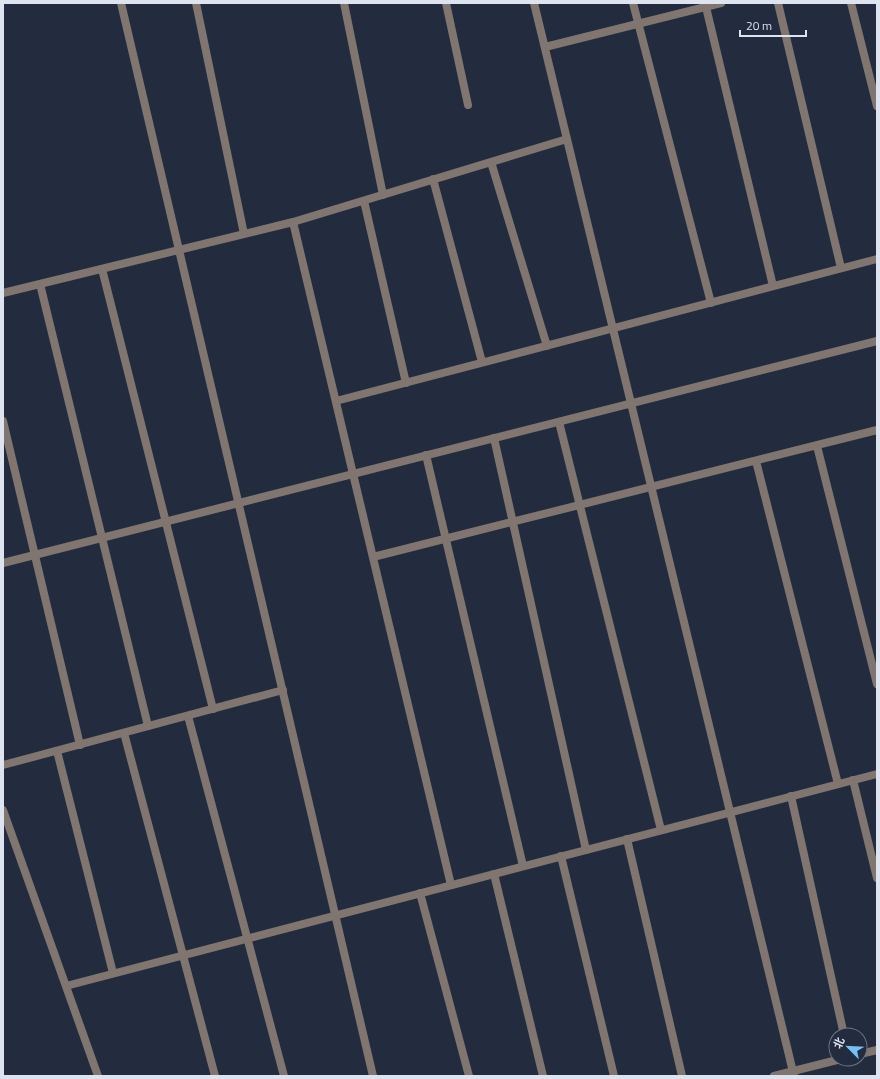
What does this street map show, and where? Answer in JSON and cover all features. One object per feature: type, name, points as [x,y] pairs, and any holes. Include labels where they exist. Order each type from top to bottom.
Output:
[{"type":"street","points":[[121,3],[373,1076]]},
{"type":"street","points":[[196,3],[244,234]]},
{"type":"street","points":[[344,3],[383,195]]},
{"type":"street","points":[[446,3],[468,105]]},
{"type":"street","points":[[534,3],[793,1073]]},
{"type":"street","points":[[633,3],[711,302]]},
{"type":"street","points":[[544,47],[638,24],[706,5],[721,3]]},
{"type":"street","points":[[778,3],[841,268]]},
{"type":"street","points":[[851,3],[877,106]]},
{"type":"street","points":[[706,5],[773,286]]},
{"type":"street","points":[[3,293],[293,222],[567,139]]},
{"type":"street","points":[[491,162],[547,346]]},
{"type":"street","points":[[433,179],[482,362]]},
{"type":"street","points":[[364,201],[406,382]]},
{"type":"street","points":[[293,222],[451,885]]},
{"type":"street","points":[[336,401],[877,259]]},
{"type":"street","points":[[102,269],[213,709]]},
{"type":"street","points":[[40,284],[148,726]]},
{"type":"street","points":[[3,563],[877,341]]},
{"type":"street","points":[[3,422],[80,745]]},
{"type":"street","points":[[559,422],[661,830]]},
{"type":"street","points":[[373,557],[877,430]]},
{"type":"street","points":[[494,438],[586,850]]},
{"type":"street","points":[[817,446],[877,684]]},
{"type":"street","points":[[426,455],[522,866]]},
{"type":"street","points":[[756,461],[838,784]]},
{"type":"street","points":[[3,765],[283,690]]},
{"type":"street","points":[[188,716],[284,1076]]},
{"type":"street","points":[[124,733],[215,1076]]},
{"type":"street","points":[[57,751],[113,973]]},
{"type":"street","points":[[66,986],[877,774]]},
{"type":"street","points":[[853,780],[877,878]]},
{"type":"street","points":[[791,796],[842,1027]]},
{"type":"street","points":[[3,810],[98,1076]]},
{"type":"street","points":[[627,839],[682,1076]]},
{"type":"street","points":[[561,856],[614,1076]]},
{"type":"street","points":[[494,874],[543,1076]]},
{"type":"street","points":[[420,893],[469,1076]]},
{"type":"street","points":[[774,1076],[793,1073],[828,1063]]}]
